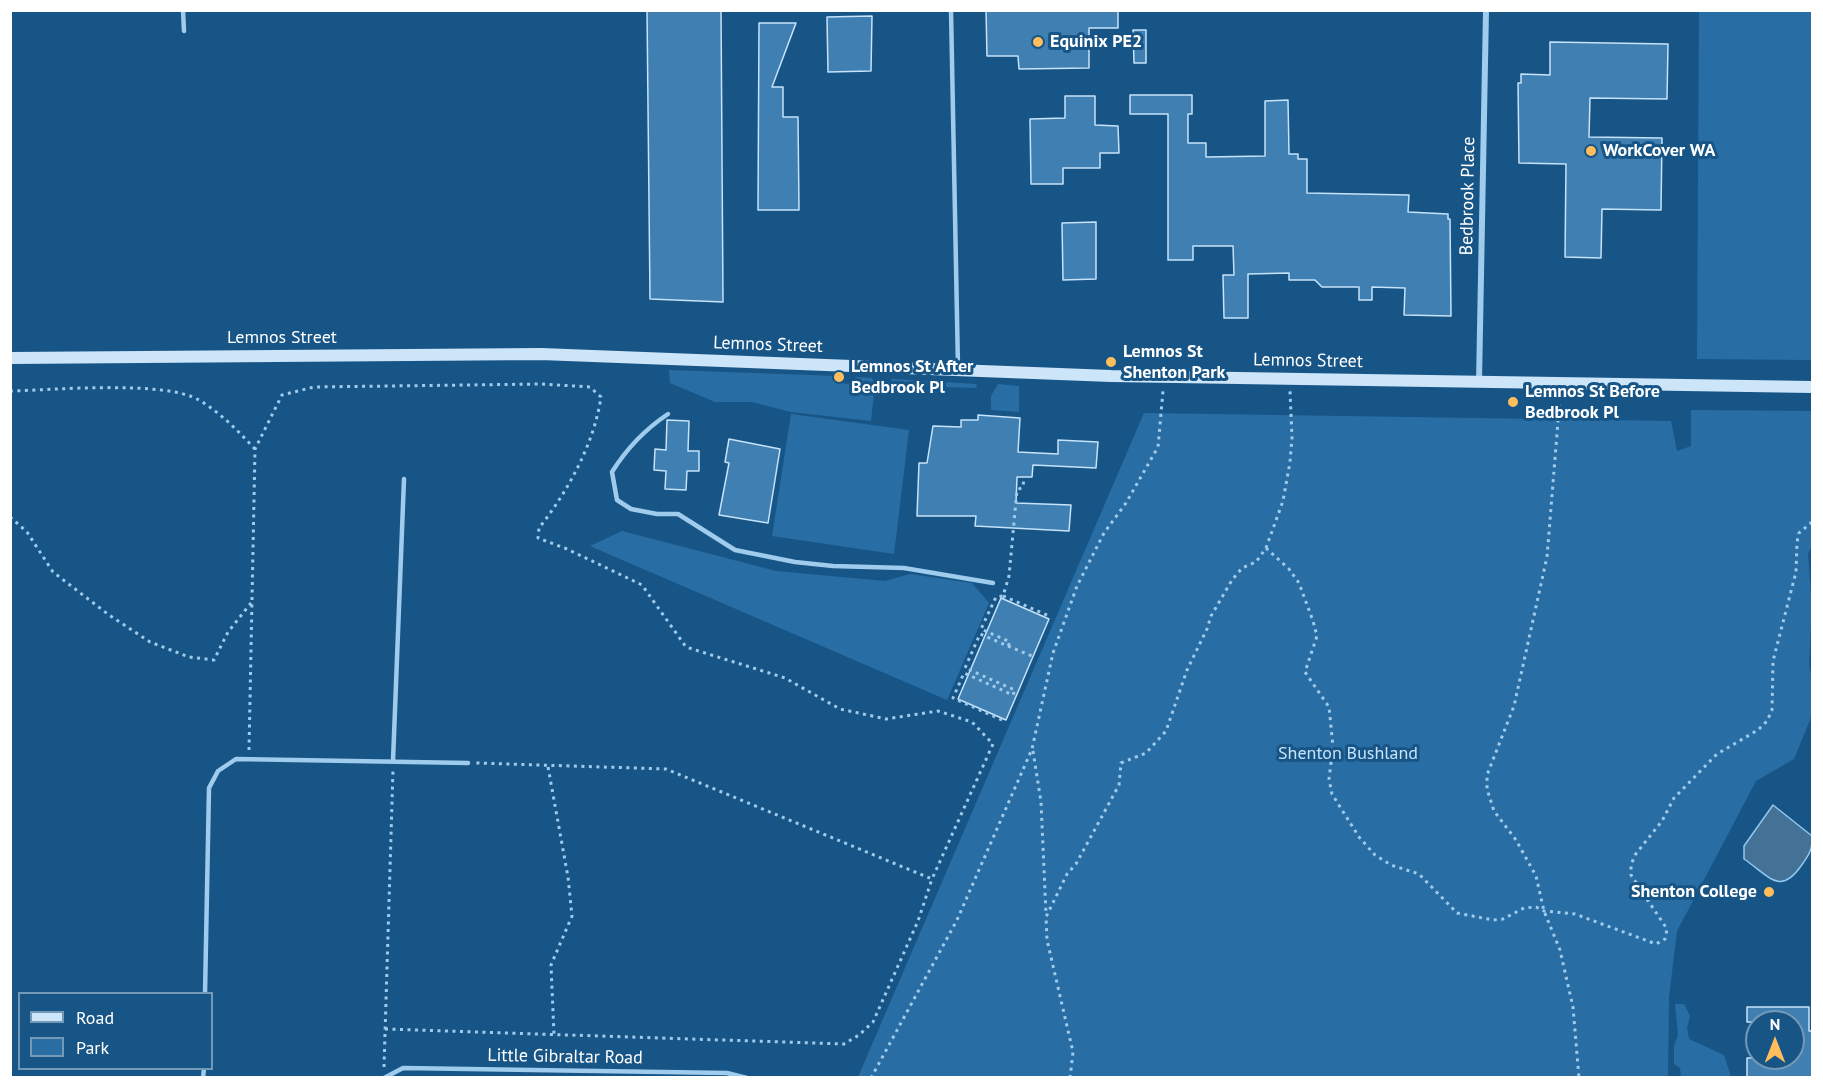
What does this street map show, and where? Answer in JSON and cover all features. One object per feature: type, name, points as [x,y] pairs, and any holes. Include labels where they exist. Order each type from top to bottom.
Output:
[{"type":"street","name":"Bedbrook Place","points":[[1479,382],[1486,10]]},
{"type":"street","name":"Lemnos Street","points":[[10,358],[541,354],[1163,377],[1812,387]]},
{"type":"lane","points":[[183,10],[184,31]]},
{"type":"lane","points":[[951,10],[958,370]]},
{"type":"lane","points":[[668,414],[649,427],[626,449],[612,472],[617,500],[631,509],[657,514],[678,514],[735,549],[776,558],[833,566],[904,568],[993,583]]},
{"type":"lane","points":[[393,762],[404,479]]},
{"type":"lane","points":[[205,992],[209,788],[218,771],[228,762],[249,759],[468,763]]},
{"type":"lane","name":"Little Gibraltar Road","points":[[384,1077],[403,1068],[598,1075],[681,1075],[727,1072],[747,1077]]},
{"type":"lane","points":[[508,1070],[508,1077]]},
{"type":"path","points":[[871,1077],[957,920],[1032,749],[1053,653],[1077,586],[1104,534],[1126,503],[1158,447],[1163,377]]},
{"type":"path","points":[[1046,917],[1067,874],[1076,864],[1116,791],[1121,763],[1126,759],[1146,753],[1166,731],[1187,670],[1207,629],[1210,616],[1232,580],[1242,568],[1256,562],[1266,548],[1283,501],[1290,462],[1292,437],[1290,379]]},
{"type":"path","points":[[1560,383],[1560,420],[1553,452],[1546,556],[1514,706],[1487,775],[1487,789],[1494,812],[1516,840],[1536,876],[1544,911],[1560,950],[1569,990],[1580,1077]]},
{"type":"path","points":[[249,759],[255,449],[282,395],[314,387],[542,384],[590,387],[601,397],[597,420],[573,474],[539,528],[538,538],[567,549],[642,585],[686,647],[785,678],[840,709],[886,719],[938,711],[972,722],[993,744],[932,879],[918,921],[873,1022],[859,1035],[844,1044],[385,1029]]},
{"type":"path","points":[[10,391],[115,388],[169,391],[198,399],[231,423],[255,449]]},
{"type":"path","points":[[1003,596],[1009,576],[1017,490],[1023,487],[1024,477]]},
{"type":"path","points":[[10,517],[27,532],[53,572],[150,642],[189,657],[214,660],[228,632],[252,602]]},
{"type":"path","points":[[1266,548],[1289,569],[1299,583],[1315,628],[1317,636],[1305,672],[1329,707],[1333,747],[1329,779],[1332,794],[1359,837],[1375,855],[1391,865],[1419,874],[1457,914],[1493,920],[1503,919],[1524,908],[1536,907],[1544,911],[1575,914],[1656,944],[1665,939],[1667,929],[1664,921],[1631,876],[1631,865],[1635,855],[1662,821],[1674,798],[1717,754],[1758,730],[1767,720],[1772,710],[1773,661],[1796,572],[1799,533],[1812,522]]},
{"type":"path","points":[[1008,646],[1010,642],[981,629],[996,597],[1003,596],[1049,616]]},
{"type":"path","points":[[1002,720],[953,698],[964,673],[1013,695],[1015,690],[965,668],[980,634],[1032,656]]},
{"type":"path","points":[[1032,749],[1041,802],[1047,940],[1073,1052],[1070,1077]]},
{"type":"path","points":[[384,1077],[393,762]]},
{"type":"path","points":[[468,763],[666,769],[932,879]]},
{"type":"path","points":[[548,766],[568,877],[572,916],[550,964],[554,1035]]},
{"type":"green space","points":[[1699,11],[1812,11],[1812,360],[1697,359]]},
{"type":"green space","points":[[669,370],[838,376],[838,383],[853,384],[856,377],[872,378],[875,384],[871,421],[791,412],[752,402],[715,402],[670,383]]},
{"type":"green space","points":[[892,379],[976,384],[977,388],[889,385]]},
{"type":"green space","points":[[998,384],[1019,386],[1019,412],[991,410],[991,396]]},
{"type":"green space","name":"Shenton Bushland","points":[[1691,410],[1812,411],[1812,546],[1808,554],[1812,607],[1809,665],[1812,680],[1812,715],[1794,759],[1756,781],[1677,931],[1669,997],[1668,1077],[858,1077],[1144,413],[1671,421],[1677,451],[1691,446]]},
{"type":"green space","points":[[791,414],[909,430],[894,554],[772,536]]},
{"type":"green space","points":[[622,531],[776,571],[885,581],[910,574],[972,583],[989,603],[947,700],[590,546]]},
{"type":"green space","points":[[1675,1004],[1684,1004],[1690,1016],[1687,1028],[1689,1039],[1724,1055],[1731,1077],[1681,1077],[1680,1068],[1674,1064],[1674,1046],[1678,1035]]},
{"type":"shaded area","points":[[1773,805],[1812,836],[1811,848],[1804,862],[1794,875],[1787,880],[1780,881],[1767,877],[1744,859],[1744,846]]},
{"type":"building","points":[[647,10],[721,10],[723,302],[650,299]]},
{"type":"building","name":"Equinix PE2","points":[[986,10],[1118,10],[1118,28],[1089,28],[1089,68],[1019,69],[1018,56],[987,56]]},
{"type":"building","points":[[872,16],[871,71],[828,72],[827,17]]},
{"type":"building","points":[[759,23],[796,23],[772,87],[783,87],[783,117],[798,117],[799,210],[758,210]]},
{"type":"building","points":[[1133,30],[1146,30],[1146,63],[1134,63]]},
{"type":"building","name":"WorkCover WA","points":[[1550,42],[1668,44],[1667,99],[1590,98],[1589,137],[1662,138],[1661,210],[1602,209],[1601,258],[1565,257],[1566,164],[1519,163],[1518,83],[1521,83],[1521,74],[1550,75]]},
{"type":"building","points":[[1130,95],[1192,95],[1192,114],[1188,114],[1188,143],[1206,143],[1206,157],[1265,156],[1265,101],[1288,100],[1289,154],[1298,154],[1298,159],[1307,159],[1307,193],[1409,195],[1408,212],[1448,214],[1448,219],[1450,219],[1451,316],[1404,315],[1405,288],[1372,287],[1372,300],[1359,300],[1359,287],[1322,287],[1315,280],[1289,280],[1289,273],[1248,274],[1248,318],[1224,318],[1223,275],[1234,275],[1233,246],[1193,246],[1193,260],[1168,260],[1168,114],[1130,114]]},
{"type":"building","points":[[1065,96],[1095,96],[1095,125],[1118,126],[1119,153],[1100,153],[1100,168],[1063,168],[1063,184],[1031,184],[1030,119],[1065,118]]},
{"type":"building","points":[[1096,222],[1096,279],[1063,280],[1062,223]]},
{"type":"building","points":[[978,415],[1020,418],[1018,452],[1058,454],[1058,440],[1098,442],[1096,468],[1033,465],[1032,477],[1017,477],[1016,503],[1071,505],[1069,531],[975,526],[976,516],[917,516],[919,463],[927,463],[933,426],[961,427],[961,420],[978,420]]},
{"type":"building","points":[[667,420],[689,421],[688,451],[699,451],[699,471],[687,471],[686,490],[665,489],[666,471],[654,470],[655,449],[666,450]]},
{"type":"building","points":[[729,439],[780,449],[768,523],[719,515],[729,463],[725,462]]},
{"type":"building","points":[[1001,598],[1049,619],[1006,720],[958,699]]},
{"type":"building","points":[[1747,1007],[1809,1007],[1809,1031],[1812,1031],[1812,1077],[1747,1077],[1747,1070],[1805,1070],[1805,1010],[1747,1010]]},
{"type":"place","name":"Equinix PE2","points":[[1038,42]]},
{"type":"place","name":"WorkCover WA","points":[[1591,151]]},
{"type":"place","name":"Lemnos St Shenton Park","points":[[1111,362]]},
{"type":"place","name":"Lemnos St After Bedbrook Pl","points":[[839,377]]},
{"type":"place","name":"Lemnos St Before Bedbrook Pl","points":[[1513,402]]},
{"type":"place","name":"Shenton College","points":[[1769,892]]}]
